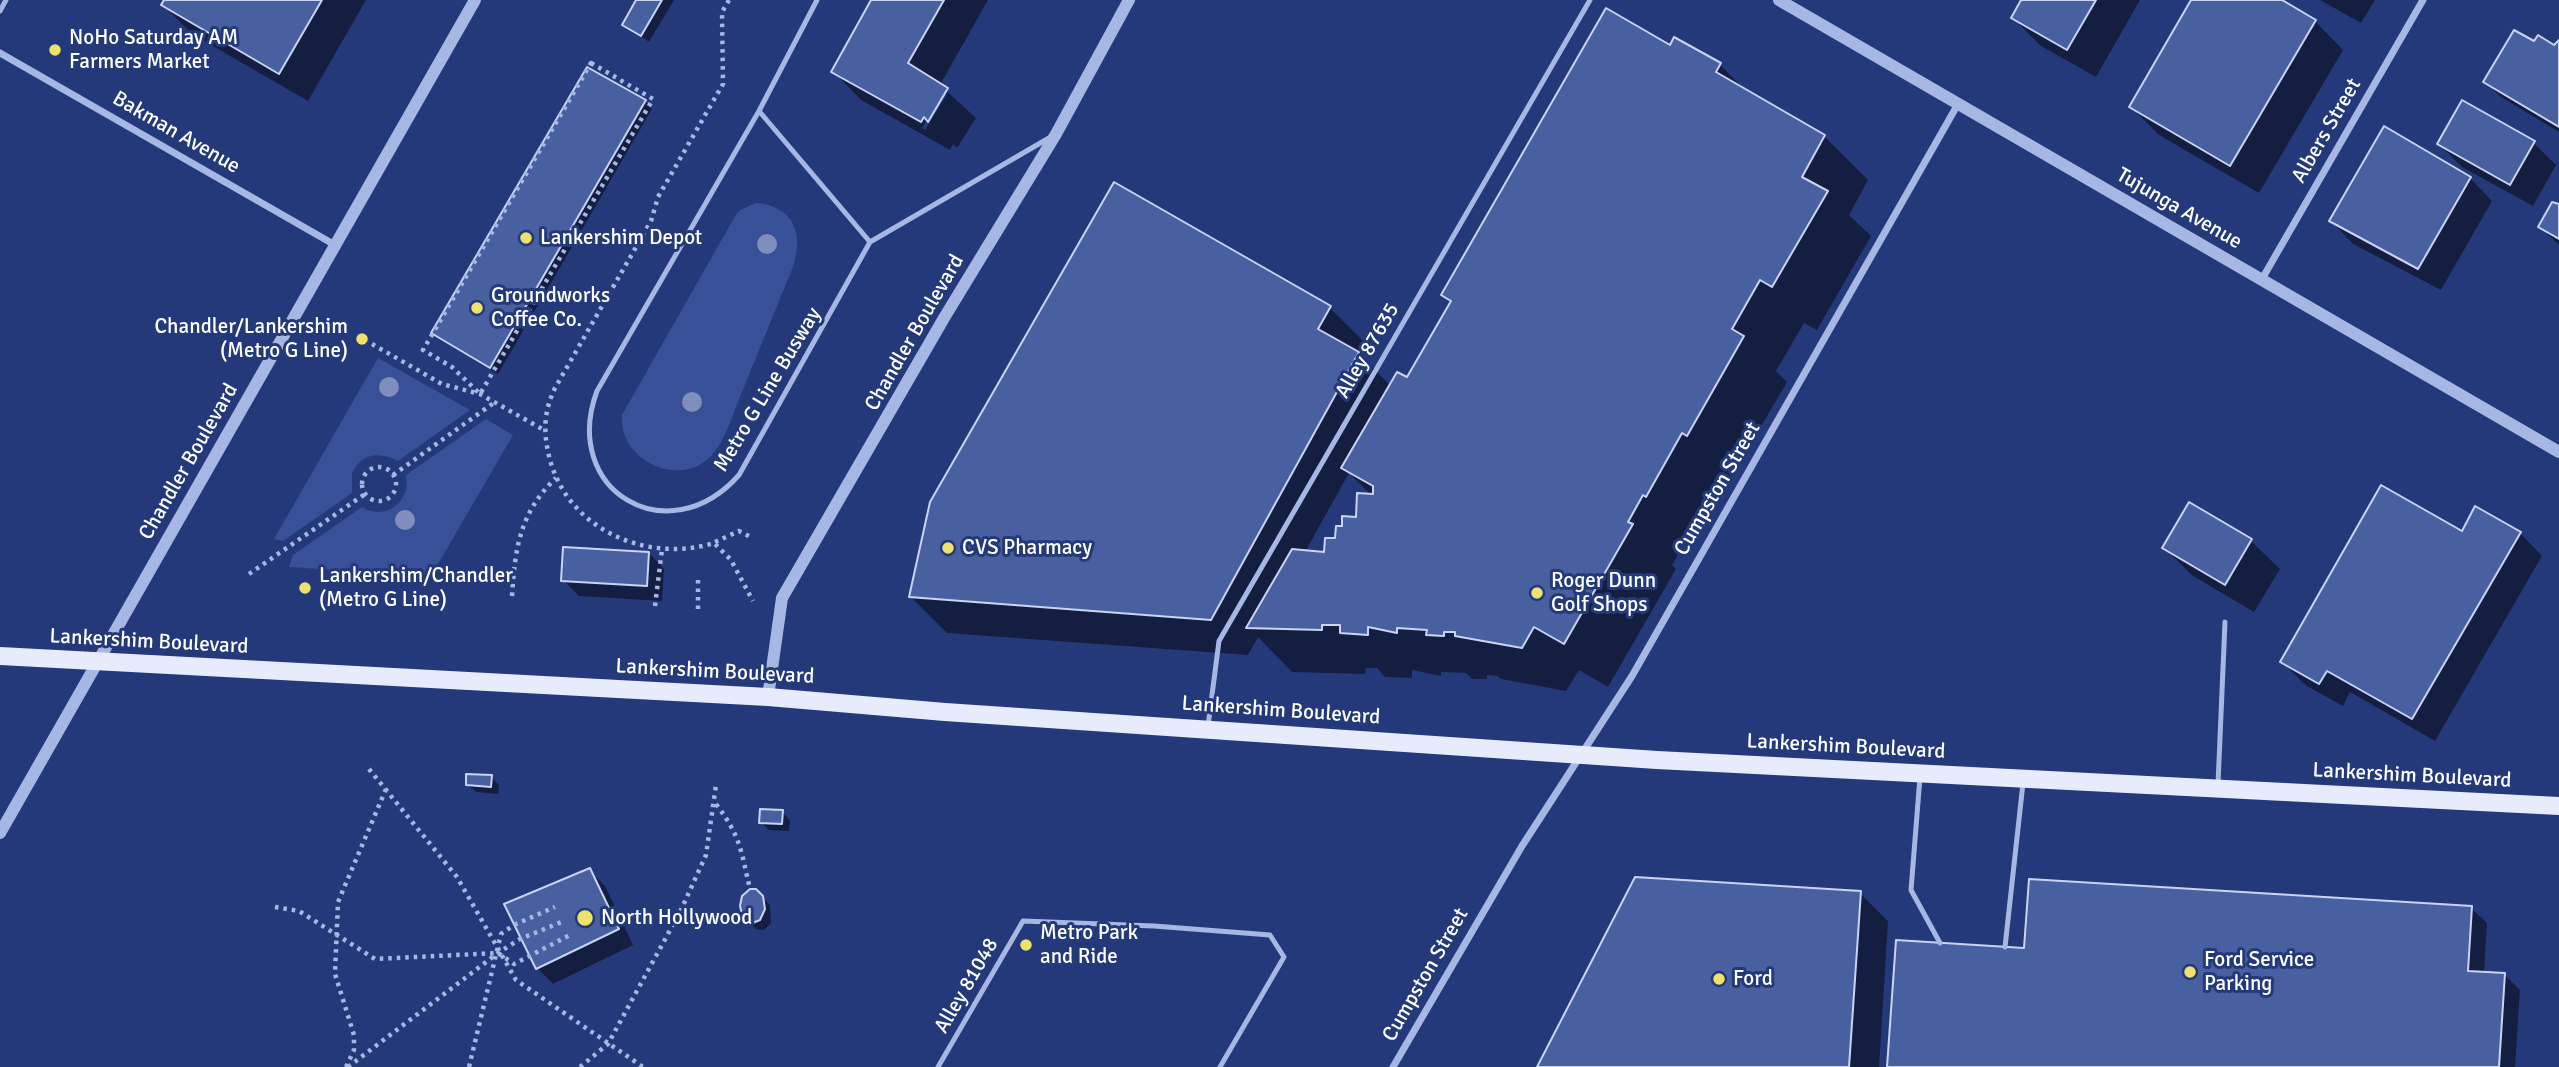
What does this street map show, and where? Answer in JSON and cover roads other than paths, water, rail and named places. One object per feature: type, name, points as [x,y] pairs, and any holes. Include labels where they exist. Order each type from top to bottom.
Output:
[{"type":"main road","name":"Lankershim Boulevard","points":[[0,656],[768,697],[945,712],[1657,760],[2218,791],[2559,806]]},
{"type":"street","name":"Chandler Boulevard","points":[[0,833],[475,0]]},
{"type":"street","name":"Chandler Boulevard","points":[[768,697],[782,598],[944,318],[1056,134],[1129,0]]},
{"type":"street","name":"Tujunga Avenue","points":[[1779,0],[2559,452]]},
{"type":"street","name":"Albers Street","points":[[2262,279],[2423,0]]},
{"type":"street","name":"Bakman Avenue","points":[[0,53],[335,245]]},
{"type":"street","name":"Cumpston Street","points":[[1393,1067],[1522,846],[1639,664],[1958,104]]},
{"type":"lane","points":[[0,11],[6,0]]},
{"type":"lane","name":"Metro G Line Busway","points":[[817,0],[759,111],[597,391],[589,412],[587,433],[592,455],[601,475],[616,492],[635,504],[657,511],[679,512],[702,506],[724,493],[739,475],[841,298],[870,242]]},
{"type":"lane","name":"Alley 87635","points":[[1208,730],[1219,640],[1590,0]]},
{"type":"lane","points":[[759,111],[870,242],[1056,134]]},
{"type":"lane","points":[[2218,791],[2225,622]]},
{"type":"lane","points":[[1920,774],[1911,890],[1940,943]]},
{"type":"lane","points":[[2005,947],[2023,779]]},
{"type":"lane","name":"Alley 81048","points":[[938,1067],[1023,921],[1154,926],[1270,935],[1284,957],[1220,1067]]},
{"type":"place","name":"NoHo Saturday AM Farmers Market","points":[[55,50]]},
{"type":"place","name":"Lankershim Depot","points":[[526,238]]},
{"type":"place","name":"Groundworks Coffee Co.","points":[[477,308]]},
{"type":"place","name":"Chandler/Lankershim (Metro G Line)","points":[[362,339]]},
{"type":"place","name":"CVS Pharmacy","points":[[948,548]]},
{"type":"place","name":"Lankershim/Chandler (Metro G Line)","points":[[305,588]]},
{"type":"place","name":"Roger Dunn Golf Shops","points":[[1537,593]]},
{"type":"place","name":"North Hollywood","points":[[585,918]]},
{"type":"place","name":"Metro Park and Ride","points":[[1026,945]]},
{"type":"place","name":"Ford Service Parking","points":[[2190,972]]},
{"type":"place","name":"Ford","points":[[1719,979]]}]
